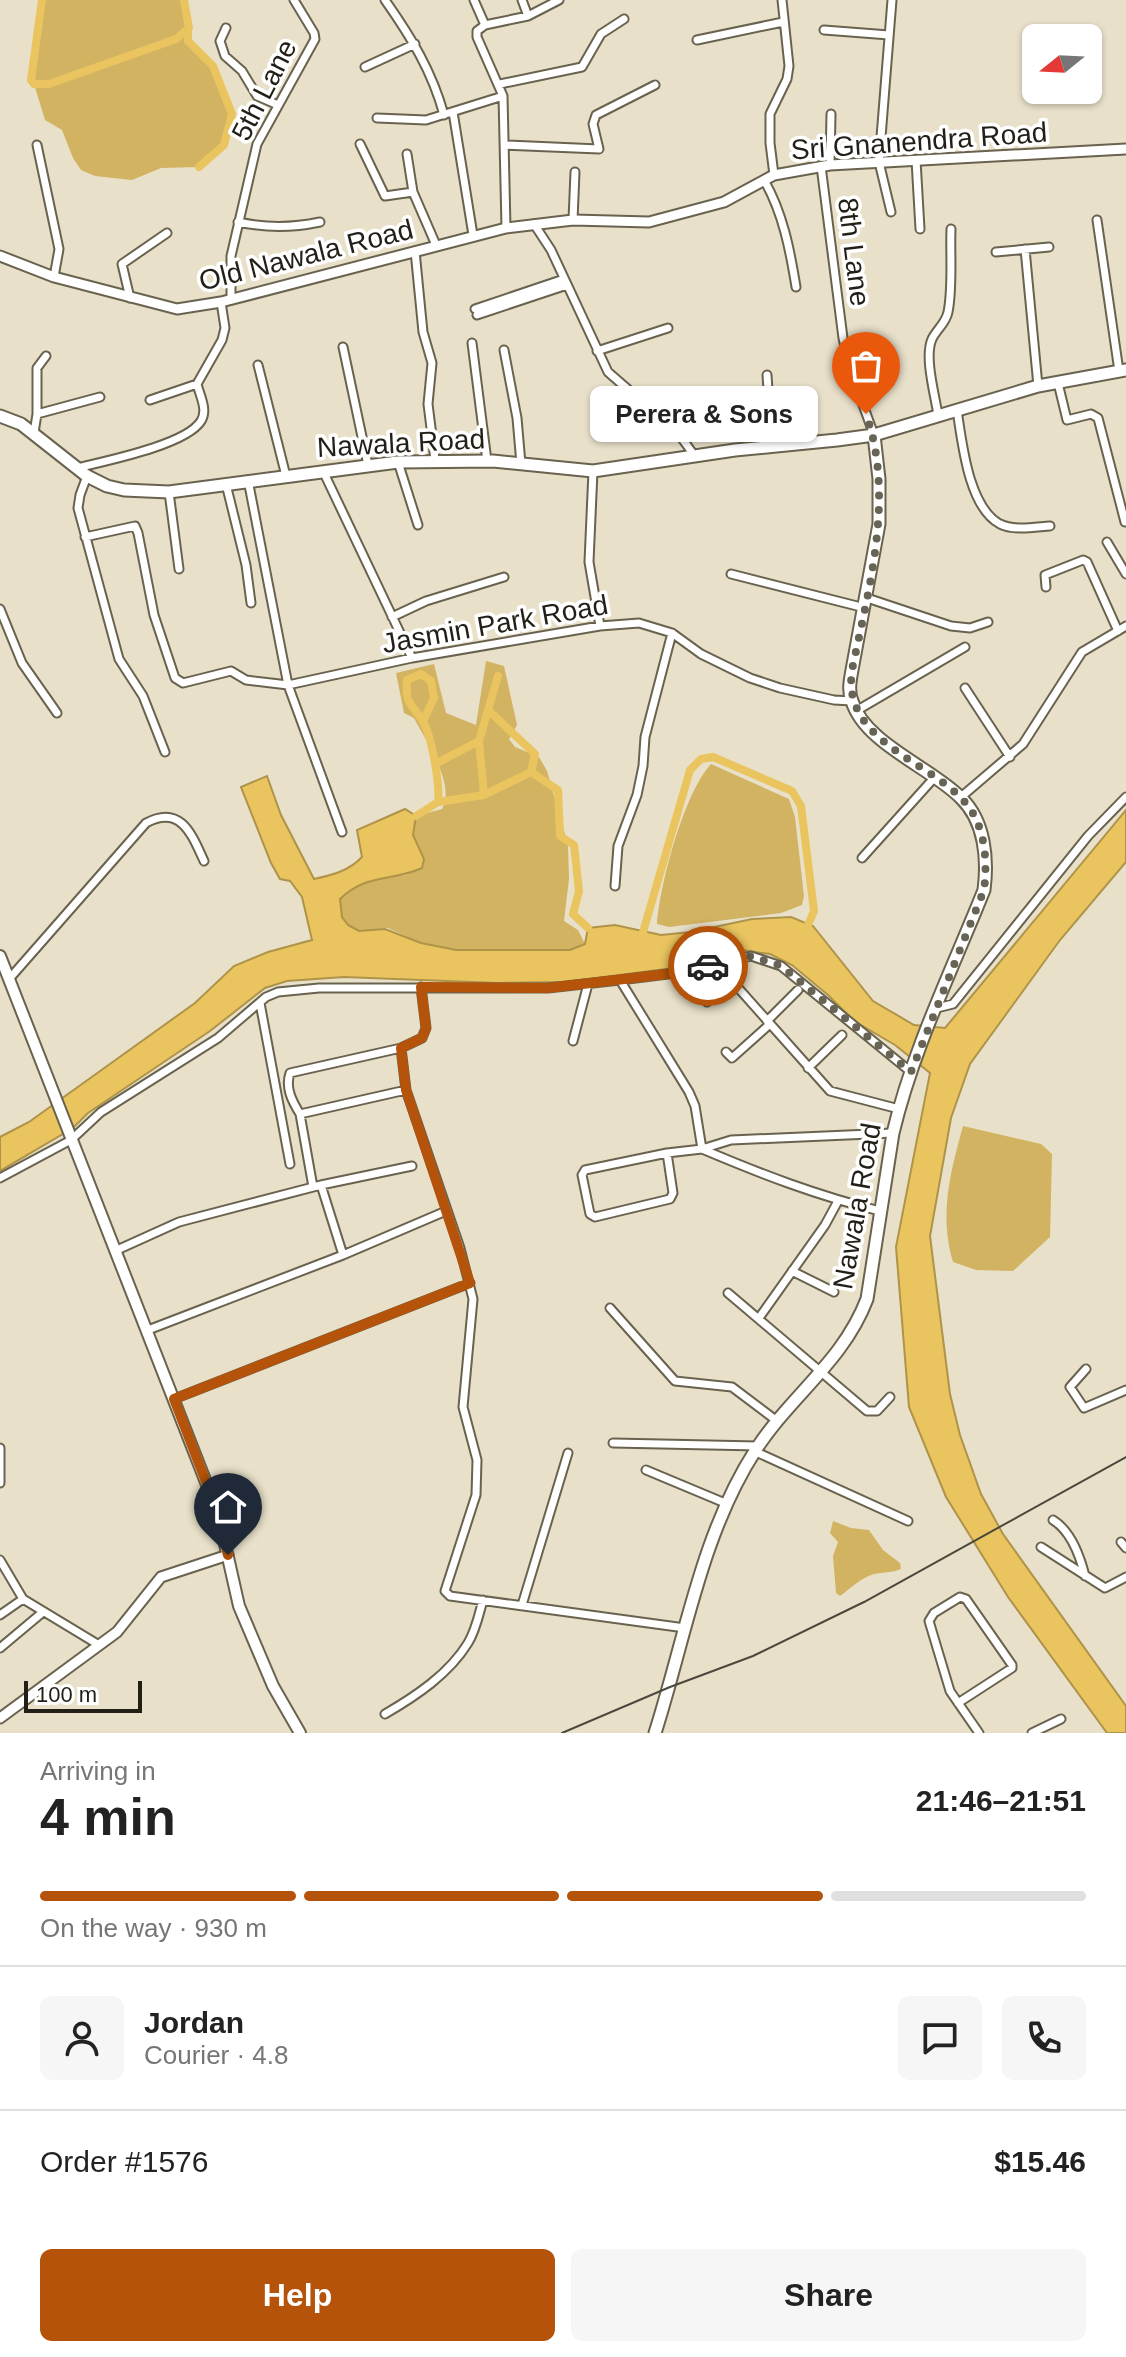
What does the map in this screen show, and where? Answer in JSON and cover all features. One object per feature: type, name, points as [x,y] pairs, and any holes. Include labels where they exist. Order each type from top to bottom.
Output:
[{"type":"main road","name":"Nawala Road","points":[[0,416],[34,433],[87,476],[124,490],[169,492],[368,465],[435,460],[487,461],[593,471],[694,455],[874,435],[1038,386],[1122,371]]},
{"type":"main road","points":[[874,435],[879,479],[879,524],[849,688],[854,706],[880,739],[961,797]]},
{"type":"main road","name":"Nawala Road","points":[[655,1733],[725,1503],[756,1449],[851,1334],[867,1299],[899,1109],[911,1070],[984,890],[987,868],[985,846],[973,814],[961,797]]},
{"type":"main road","points":[[0,956],[218,1513],[239,1606],[273,1686],[300,1733]]},
{"type":"street","name":"5th Lane","points":[[197,384],[222,340],[225,328],[231,256],[257,144],[315,39],[294,0]]},
{"type":"street","points":[[385,0],[415,44],[435,84],[444,115]]},
{"type":"street","points":[[474,0],[485,25]]},
{"type":"street","points":[[522,0],[528,16]]},
{"type":"street","points":[[506,228],[503,96],[477,31],[485,25],[528,16],[559,0]]},
{"type":"street","points":[[774,175],[770,114],[787,79],[789,66],[782,0]]},
{"type":"street","points":[[891,212],[879,162],[892,0]]},
{"type":"street","points":[[500,84],[582,67],[601,34],[624,19]]},
{"type":"street","points":[[697,40],[783,22]]},
{"type":"street","points":[[226,28],[220,41],[225,56],[242,71],[257,96],[278,105]]},
{"type":"street","points":[[824,30],[889,35]]},
{"type":"street","points":[[365,67],[415,44]]},
{"type":"street","points":[[505,145],[595,151],[600,146],[593,124],[596,115],[655,85]]},
{"type":"street","points":[[377,118],[426,120],[503,96]]},
{"type":"street","points":[[453,112],[473,235]]},
{"type":"street","name":"8th Lane","points":[[831,114],[826,165],[843,338],[851,372],[874,435]]},
{"type":"street","points":[[360,144],[385,196],[413,192]]},
{"type":"street","points":[[37,145],[57,231],[59,249],[54,277]]},
{"type":"street","name":"Sri Gnanendra Road","points":[[534,224],[573,220],[649,222],[724,202],[774,175],[826,165],[1126,149]]},
{"type":"street","points":[[407,154],[413,192],[436,245]]},
{"type":"street","points":[[916,160],[920,229]]},
{"type":"street","points":[[573,220],[575,172]]},
{"type":"street","points":[[764,180],[774,198],[789,246],[796,287]]},
{"type":"street","points":[[1097,220],[1122,371]]},
{"type":"street","points":[[238,222],[269,228],[293,228],[320,222]]},
{"type":"street","points":[[534,224],[551,250],[608,372],[678,433],[694,455]]},
{"type":"street","name":"Old Nawala Road","points":[[0,256],[54,277],[177,309],[226,301],[473,235],[534,224]]},
{"type":"street","points":[[938,415],[930,350],[932,339],[948,312],[951,229]]},
{"type":"street","points":[[130,298],[122,264],[167,233]]},
{"type":"street","points":[[996,252],[1049,247]]},
{"type":"street","points":[[1025,249],[1038,386]]},
{"type":"street","points":[[415,251],[423,332],[432,363],[428,404],[435,460]]},
{"type":"street","points":[[476,312],[566,282]]},
{"type":"street","points":[[597,351],[668,328]]},
{"type":"street","points":[[472,343],[487,461]]},
{"type":"street","points":[[343,347],[368,465]]},
{"type":"street","points":[[504,350],[517,418],[521,464]]},
{"type":"street","points":[[34,433],[37,368],[46,356]]},
{"type":"street","points":[[258,365],[286,476]]},
{"type":"street","points":[[767,375],[772,447]]},
{"type":"street","points":[[1058,383],[1067,420],[1091,414],[1098,418],[1125,522]]},
{"type":"street","points":[[77,468],[161,445],[191,430],[201,420],[204,409],[197,384],[150,400]]},
{"type":"street","points":[[37,414],[100,397]]},
{"type":"street","points":[[957,410],[969,475],[985,509],[1000,524],[1050,526]]},
{"type":"street","points":[[398,462],[418,525]]},
{"type":"street","points":[[323,471],[412,658]]},
{"type":"street","points":[[593,471],[589,562],[600,626]]},
{"type":"street","points":[[87,476],[78,508],[119,659],[143,696],[165,752]]},
{"type":"street","points":[[248,480],[288,685],[342,832]]},
{"type":"street","points":[[226,483],[246,565],[251,603]]},
{"type":"street","points":[[169,492],[179,569]]},
{"type":"street","name":"Jasmin Park Road","points":[[85,537],[135,526],[154,615],[175,678],[183,683],[231,671],[246,680],[288,685],[412,658],[600,626],[639,623],[672,633],[701,654],[750,678],[854,706]]},
{"type":"street","points":[[1107,542],[1126,574]]},
{"type":"street","points":[[961,797],[1010,757],[1033,731],[1082,652],[1122,628],[1087,562],[1083,560],[1045,575],[1046,587]]},
{"type":"street","points":[[731,574],[866,603],[951,626],[970,628],[988,622]]},
{"type":"street","points":[[392,617],[426,601],[504,577]]},
{"type":"street","points":[[0,609],[22,663],[57,713]]},
{"type":"street","points":[[615,886],[618,846],[637,795],[645,737],[672,633]]},
{"type":"street","points":[[854,706],[965,647]]},
{"type":"street","points":[[965,688],[1010,757]]},
{"type":"street","points":[[862,858],[934,778]]},
{"type":"street","points":[[935,1014],[953,1004],[1088,836],[1126,797]]},
{"type":"street","points":[[10,978],[146,823],[165,818],[188,826],[204,861]]},
{"type":"street","points":[[0,1178],[71,1140],[101,1112],[218,1038],[278,992],[319,988],[548,988],[692,971],[751,956],[781,966],[911,1070]]},
{"type":"street","points":[[716,963],[830,1091],[899,1109]]},
{"type":"street","points":[[707,1002],[730,979]]},
{"type":"street","points":[[620,980],[689,1092],[695,1106],[702,1149]]},
{"type":"street","points":[[573,1041],[588,984]]},
{"type":"street","points":[[343,1255],[317,1186],[300,1114],[291,1100],[287,1082],[290,1073],[401,1048],[422,1038],[426,1028],[421,987]]},
{"type":"street","points":[[726,1052],[732,1058],[798,990]]},
{"type":"street","points":[[260,1003],[290,1164]]},
{"type":"street","points":[[808,1068],[842,1035]]},
{"type":"street","points":[[401,1048],[406,1090],[473,1299],[463,1407],[477,1460],[476,1495],[445,1591],[450,1596],[685,1628]]},
{"type":"street","points":[[300,1114],[406,1090]]},
{"type":"street","points":[[667,1153],[673,1193],[670,1199],[595,1217],[590,1214],[582,1175],[585,1170],[667,1153],[702,1149],[731,1140],[893,1133]]},
{"type":"street","points":[[702,1149],[773,1180],[880,1211]]},
{"type":"street","points":[[117,1250],[179,1222],[317,1186],[412,1166]]},
{"type":"street","points":[[759,1318],[838,1201]]},
{"type":"street","points":[[148,1330],[343,1255],[446,1211]]},
{"type":"street","points":[[792,1271],[834,1292]]},
{"type":"street","points":[[174,1399],[470,1283]]},
{"type":"street","points":[[728,1293],[867,1411],[877,1411],[890,1397]]},
{"type":"street","points":[[610,1308],[675,1381],[732,1387],[777,1421]]},
{"type":"street","points":[[1086,1369],[1070,1387],[1084,1408],[1126,1390]]},
{"type":"street","points":[[613,1443],[756,1449],[908,1521]]},
{"type":"street","points":[[0,1448],[0,1483]]},
{"type":"street","points":[[522,1605],[568,1453]]},
{"type":"street","points":[[646,1470],[725,1503]]},
{"type":"street","points":[[1053,1520],[1063,1527],[1081,1560],[1085,1576]]},
{"type":"street","points":[[1041,1547],[1105,1588],[1126,1577]]},
{"type":"street","points":[[0,1718],[117,1632],[161,1577],[228,1555]]},
{"type":"street","points":[[0,1560],[23,1599],[99,1645]]},
{"type":"street","points":[[958,1703],[1012,1668],[966,1599],[960,1597],[934,1613],[929,1621],[950,1691],[958,1703],[979,1733]]},
{"type":"street","points":[[0,1615],[23,1599]]},
{"type":"street","points":[[385,1714],[418,1695],[461,1652],[474,1632],[483,1600]]},
{"type":"street","points":[[0,1648],[43,1612]]},
{"type":"street","points":[[1032,1733],[1061,1719]]},
{"type":"shaded area","points":[[42,0],[184,0],[189,21],[188,41],[213,66],[232,114],[224,145],[199,167],[161,168],[132,180],[95,176],[81,170],[62,130],[45,120],[31,80]]},
{"type":"shaded area","points":[[486,661],[504,666],[517,725],[509,739],[515,747],[539,757],[547,771],[568,845],[569,879],[564,921],[578,930],[585,944],[570,950],[456,950],[421,943],[388,928],[359,931],[342,917],[340,899],[354,886],[379,878],[406,875],[424,859],[413,835],[416,816],[442,809],[445,799],[442,776],[432,751],[414,718],[404,713],[396,673],[434,664],[446,713],[476,725]]},
{"type":"shaded area","points":[[711,764],[789,799],[795,817],[804,896],[802,905],[781,913],[669,927],[657,924],[675,840],[692,796]]},
{"type":"shaded area","points":[[267,776],[281,815],[314,879],[346,869],[362,857],[357,830],[405,809],[416,816],[413,835],[424,859],[422,868],[370,881],[340,899],[342,917],[359,931],[385,929],[421,943],[456,950],[570,950],[585,944],[588,928],[615,925],[661,935],[752,919],[791,917],[813,926],[873,1001],[914,1025],[945,1028],[1126,810],[1126,862],[1060,940],[970,1064],[951,1118],[930,1236],[950,1394],[960,1435],[981,1494],[1003,1534],[1126,1706],[1126,1733],[1107,1733],[1008,1597],[946,1497],[909,1407],[896,1247],[930,1073],[895,1045],[854,1021],[792,965],[770,954],[741,950],[674,968],[565,982],[498,983],[344,977],[287,981],[265,988],[210,1031],[88,1113],[73,1128],[0,1171],[0,1137],[29,1122],[195,1003],[234,966],[268,952],[312,940],[302,897],[290,881],[280,879],[271,863],[241,787]]},
{"type":"shaded area","points":[[963,1126],[1041,1144],[1052,1154],[1050,1237],[1013,1271],[976,1270],[953,1262],[947,1228],[948,1194]]},
{"type":"shaded area","points":[[833,1521],[851,1528],[869,1530],[883,1550],[900,1563],[901,1569],[869,1576],[840,1596],[836,1593],[833,1556],[838,1542],[830,1533]]},
{"type":"waterway","points":[[42,0],[31,80],[34,84],[49,84],[176,39],[189,28],[184,0]]},
{"type":"waterway","points":[[188,30],[188,41],[213,66],[232,114],[224,145],[199,167]]},
{"type":"waterway","points":[[416,816],[438,802],[429,737],[407,694],[407,680],[421,674],[431,681],[434,698],[423,721]]},
{"type":"waterway","points":[[484,795],[479,741],[498,676]]},
{"type":"waterway","points":[[488,710],[535,754],[531,772]]},
{"type":"waterway","points":[[435,764],[479,741]]},
{"type":"waterway","points":[[641,939],[690,770],[701,759],[713,757],[792,791],[801,806],[814,911],[805,932]]},
{"type":"waterway","points":[[438,802],[484,795],[531,772],[558,790],[560,836],[574,845],[579,891],[573,914],[588,928]]},
{"type":"railway","points":[[562,1733],[753,1656],[864,1602],[1126,1457]]},
{"type":"way so far","points":[[708,966],[751,956],[781,966],[911,1072],[984,890],[987,868],[985,846],[973,814],[961,797],[880,739],[856,711],[852,701],[849,688],[879,524],[879,479],[874,435],[866,414]]},
{"type":"place","name":"Perera & Sons","points":[[866,414]]},
{"type":"route","points":[[228,1555],[218,1513],[174,1399],[470,1283],[406,1090],[401,1048],[422,1038],[426,1028],[421,987],[548,988],[692,971],[708,966]]}]
